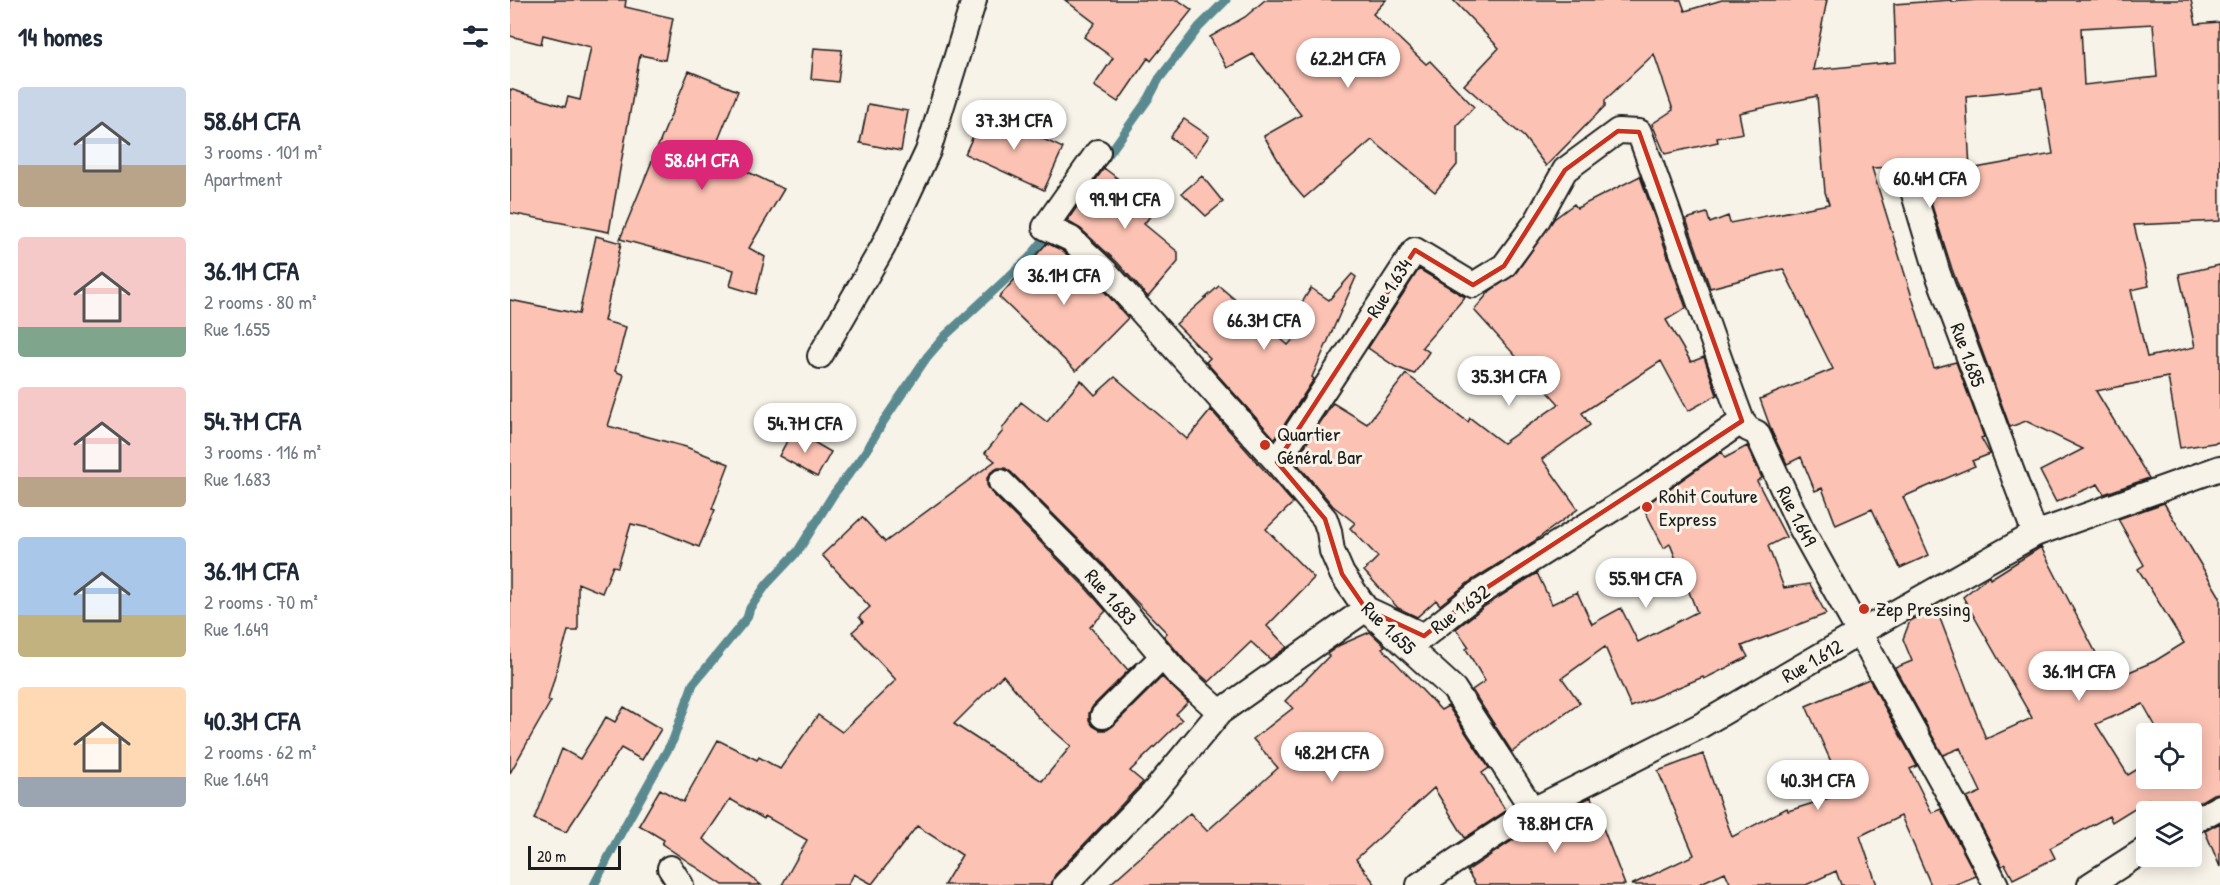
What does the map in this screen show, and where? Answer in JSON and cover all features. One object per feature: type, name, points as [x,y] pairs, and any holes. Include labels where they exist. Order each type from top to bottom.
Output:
[{"type":"street","points":[[820,356],[883,247],[928,151],[974,0]]},
{"type":"street","name":"Rue 1.634","points":[[1277,462],[1415,250],[1473,285],[1504,266],[1537,221],[1565,170],[1618,131],[1639,132]]},
{"type":"street","name":"Rue 1.649","points":[[1639,132],[1742,421],[1748,429],[1757,433],[1800,526],[1956,807],[1996,885]]},
{"type":"street","name":"Rue 1.655","points":[[1098,152],[1045,227],[1071,239],[1106,272],[1277,462],[1325,519],[1332,551],[1342,574],[1366,609],[1454,689],[1533,810]]},
{"type":"street","name":"Rue 1.685","points":[[1908,174],[1938,274],[2035,534]]},
{"type":"street","name":"Rue 1.632","points":[[1366,609],[1425,636],[1477,594],[1646,488],[1742,421]]},
{"type":"street","name":"Rue 1.612","points":[[1419,885],[1533,810],[1700,726],[2035,534],[2220,468]]},
{"type":"street","name":"Rue 1.683","points":[[1001,482],[1094,575],[1162,657],[1220,712]]},
{"type":"street","points":[[1065,885],[1153,793],[1220,712],[1366,609]]},
{"type":"street","points":[[1103,716],[1162,657]]},
{"type":"street","points":[[2202,817],[2220,807]]},
{"type":"street","points":[[2090,885],[2136,855]]},
{"type":"highlighted area","points":[[1618,131],[1639,132],[1742,421],[1477,594],[1424,636],[1366,609],[1342,574],[1325,519],[1277,462],[1415,250],[1473,285],[1504,266],[1565,170]]},
{"type":"building","points":[[510,0],[626,0],[625,7],[673,18],[665,60],[640,55],[609,232],[510,213],[510,89],[565,107],[568,97],[580,100],[591,47],[543,35],[541,44],[510,36]]},
{"type":"building","points":[[1065,0],[1178,0],[1192,10],[1151,61],[1148,58],[1118,102],[1094,86],[1113,58],[1084,37],[1095,23]]},
{"type":"building","points":[[1265,0],[1386,0],[1373,14],[1426,64],[1430,61],[1474,107],[1457,125],[1457,165],[1435,192],[1372,140],[1304,198],[1292,184],[1264,136],[1301,115],[1253,54],[1227,68],[1210,37],[1245,17]]},
{"type":"building","points":[[1453,0],[1681,0],[1685,11],[1722,0],[1827,0],[1813,70],[1896,62],[1894,4],[1951,0],[1951,2],[2191,0],[2196,24],[2219,22],[2220,221],[2134,225],[2149,286],[2131,290],[2147,357],[2195,347],[2179,274],[2220,265],[2220,442],[2180,448],[2168,377],[2096,391],[2149,478],[2104,494],[2098,484],[2056,502],[2040,471],[2083,449],[2026,421],[2010,427],[1952,269],[1932,206],[1924,166],[1919,166],[1912,160],[1904,160],[1896,167],[1872,168],[1934,368],[1956,362],[1984,437],[1981,438],[1990,454],[1972,461],[1975,466],[1903,497],[1929,555],[1900,568],[1872,509],[1836,525],[1822,488],[1815,491],[1801,457],[1787,464],[1772,432],[1760,399],[1833,369],[1783,269],[1710,288],[1686,219],[1707,213],[1710,223],[1728,216],[1730,223],[1829,204],[1825,192],[1817,96],[1739,113],[1743,133],[1717,138],[1718,142],[1665,154],[1652,124],[1673,110],[1654,54],[1605,100],[1605,106],[1546,166],[1524,137],[1464,85],[1499,48]],"holes":[[[2153,24],[2157,77],[2084,85],[2081,28]],[[2042,88],[2053,154],[1970,169],[1966,96]]]},
{"type":"building","points":[[814,48],[842,50],[838,82],[811,79]]},
{"type":"building","points":[[689,71],[738,91],[712,155],[784,189],[749,248],[765,257],[756,294],[730,286],[734,270],[620,239]]},
{"type":"building","points":[[868,104],[908,111],[901,151],[860,143]]},
{"type":"building","points":[[984,112],[1063,148],[1044,190],[965,154]]},
{"type":"building","points":[[1184,119],[1209,136],[1195,156],[1170,137]]},
{"type":"building","points":[[1104,168],[1159,205],[1144,224],[1178,252],[1178,262],[1148,297],[1117,262],[1081,229],[1067,221]]},
{"type":"building","points":[[1202,176],[1223,202],[1206,216],[1182,193]]},
{"type":"building","points":[[1640,176],[1686,308],[1666,320],[1691,362],[1704,357],[1717,395],[1688,411],[1661,361],[1582,413],[1590,425],[1542,459],[1578,509],[1533,542],[1469,582],[1440,605],[1436,600],[1417,617],[1398,608],[1364,571],[1378,557],[1350,528],[1355,523],[1333,506],[1295,461],[1333,403],[1367,424],[1406,374],[1468,422],[1470,418],[1503,443],[1559,404],[1474,310],[1490,291],[1515,274],[1554,219],[1574,204],[1577,208]]},
{"type":"building","points":[[596,236],[621,243],[604,321],[626,327],[615,371],[624,375],[608,426],[686,447],[729,464],[712,509],[715,510],[699,547],[657,530],[631,524],[618,567],[613,566],[602,593],[578,583],[578,631],[568,631],[548,700],[551,701],[510,773],[510,300],[579,314]]},
{"type":"building","points":[[1047,243],[1063,251],[1096,282],[1128,318],[1076,371],[999,297]]},
{"type":"building","points":[[1419,269],[1465,297],[1422,347],[1429,352],[1414,374],[1396,367],[1368,348]]},
{"type":"building","points":[[1352,274],[1356,277],[1312,377],[1314,379],[1275,439],[1206,362],[1210,358],[1176,324],[1219,286],[1288,345],[1312,319],[1299,307],[1311,288],[1329,300]]},
{"type":"building","points":[[1115,377],[1187,439],[1211,410],[1293,503],[1266,529],[1314,578],[1267,626],[1287,647],[1270,659],[1251,642],[1209,682],[1186,662],[1164,636],[1167,633],[1105,566],[1011,472],[1005,468],[998,468],[991,472],[987,478],[987,485],[991,492],[1106,611],[1090,627],[1128,670],[1138,661],[1093,706],[1089,713],[1089,720],[1093,726],[1100,730],[1107,730],[1113,726],[1162,677],[1188,702],[1176,714],[1182,720],[1130,771],[1143,782],[1055,875],[1051,885],[944,885],[962,855],[917,826],[872,884],[854,874],[848,885],[782,885],[807,840],[730,799],[703,839],[761,885],[723,885],[662,844],[664,840],[639,825],[660,789],[683,802],[718,740],[757,760],[759,757],[780,769],[818,715],[842,732],[896,680],[852,632],[863,622],[859,617],[870,607],[822,555],[862,517],[885,542],[995,461],[985,453],[1003,431],[1002,429],[1021,402],[1047,422],[1081,380],[1095,395]],"holes":[[[1003,675],[1039,718],[1071,746],[1042,781],[954,724]]]},
{"type":"building","points":[[793,430],[831,452],[817,477],[779,456]]},
{"type":"building","points":[[1747,446],[1762,478],[1757,481],[1786,537],[1768,546],[1784,588],[1810,584],[1826,614],[1742,646],[1748,657],[1704,679],[1703,677],[1631,707],[1605,647],[1562,678],[1580,703],[1512,752],[1472,690],[1485,681],[1466,649],[1469,647],[1456,629],[1485,606],[1537,573],[1552,604],[1577,592],[1592,624],[1621,608],[1638,642],[1697,612],[1670,544],[1664,548],[1643,507],[1722,452],[1725,458]]},
{"type":"building","points":[[2164,503],[2220,597],[2220,793],[2213,794],[2201,801],[2150,801],[2149,799],[2136,801],[2136,807],[2112,822],[2109,816],[2050,848],[2055,858],[2013,879],[2005,864],[2002,866],[1967,798],[1981,792],[1960,748],[1943,755],[1895,668],[1912,661],[1903,639],[1910,621],[1936,608],[1986,739],[2032,718],[1963,597],[1989,576],[1990,579],[2041,547],[2110,680],[2155,661],[2184,643],[2138,569],[2144,565],[2118,519]]},
{"type":"building","points":[[1370,632],[1385,646],[1382,648],[1441,710],[1448,706],[1489,768],[1482,773],[1506,811],[1465,838],[1434,788],[1356,859],[1376,885],[1109,885],[1190,813],[1207,831],[1278,768],[1253,739],[1293,708],[1285,701],[1329,656],[1327,654],[1340,645]]},
{"type":"building","points":[[1869,679],[1917,766],[1910,769],[1932,813],[1941,809],[1976,876],[1954,885],[1931,885],[1901,816],[1860,836],[1877,885],[1841,885],[1836,871],[1806,885],[1731,885],[1725,872],[1697,885],[1631,885],[1694,855],[1658,771],[1703,754],[1732,837],[1787,808],[1788,811],[1845,793],[1806,706]]},
{"type":"building","points":[[624,707],[661,729],[642,760],[621,748],[566,832],[534,819],[562,749],[580,759],[606,717],[615,722]]},
{"type":"building","points":[[1591,797],[1625,885],[1476,885],[1467,871],[1540,822]]},
{"type":"building","points":[[2220,823],[2220,867],[2205,831]]},
{"type":"waterway","points":[[1104,161],[1149,98],[1159,79],[1199,27],[1226,0]]},
{"type":"waterway","points":[[594,885],[673,740],[693,684],[747,618],[750,608],[767,584],[798,551],[833,495],[864,454],[927,357],[946,335],[1029,258],[1050,232]]},
{"type":"place","name":"Quartier Général Bar","points":[[1265,445]]},
{"type":"place","name":"Rohit Couture Express","points":[[1647,507]]},
{"type":"place","name":"Zep Pressing","points":[[1864,609]]}]
